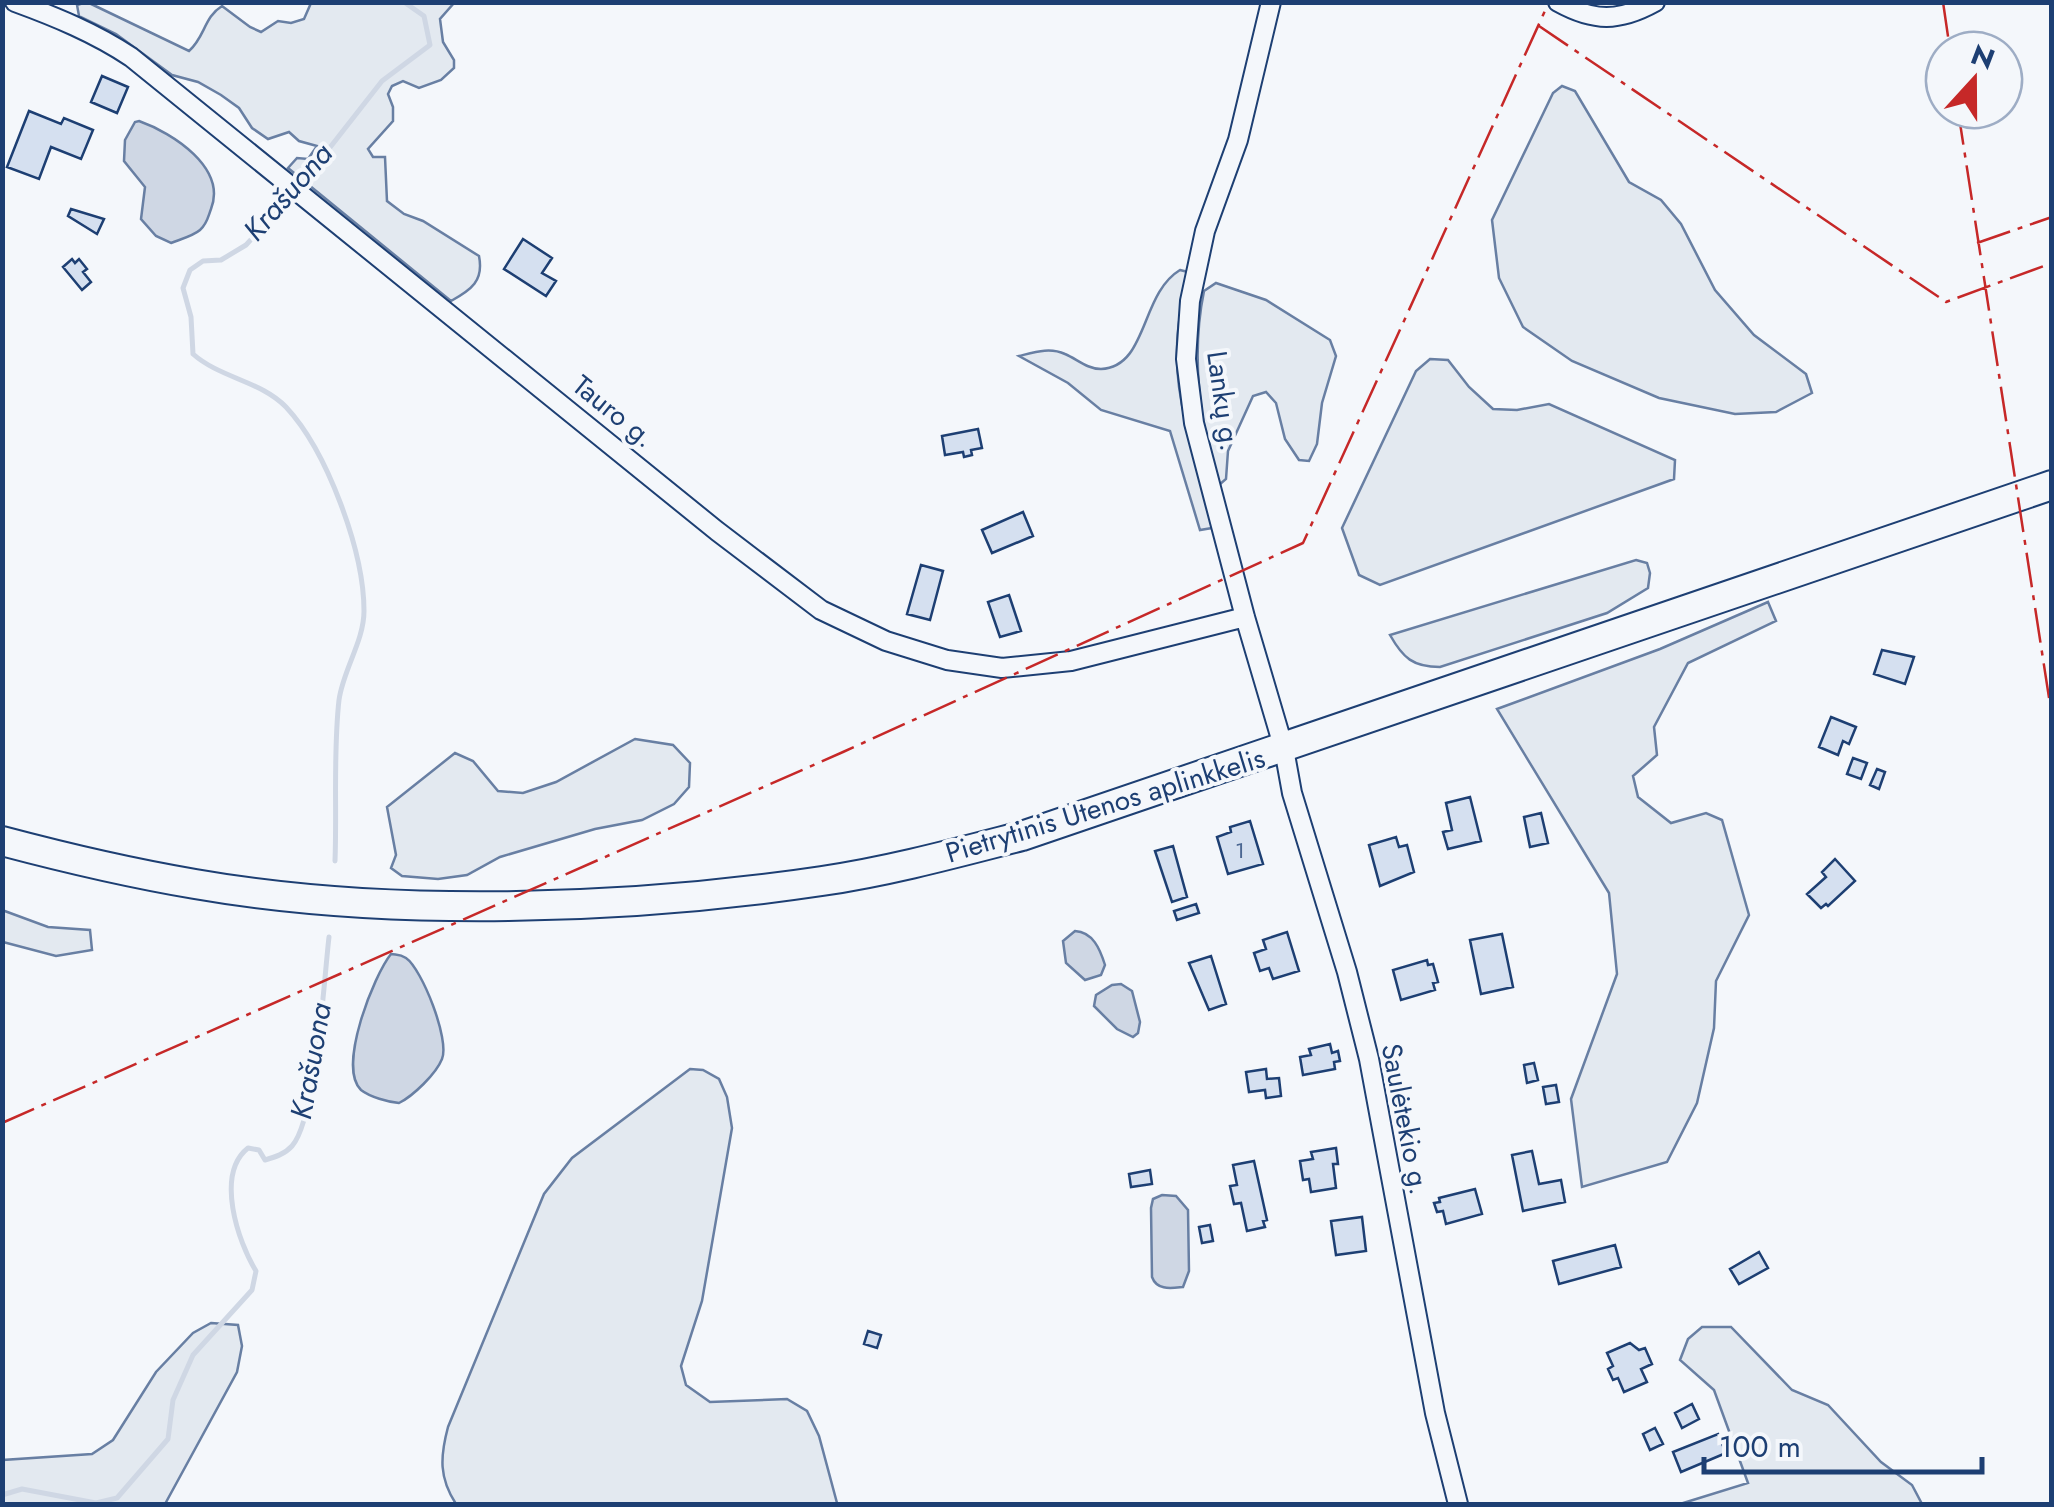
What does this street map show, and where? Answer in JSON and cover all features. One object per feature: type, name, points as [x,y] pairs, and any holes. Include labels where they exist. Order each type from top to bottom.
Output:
[{"type":"highway","name":"Pietrytinis Utenos aplinkkelis","points":[[2,842],[197,884],[314,899],[454,905],[667,897],[824,880],[1022,836],[2052,486]]},
{"type":"street","name":"Tauro g.","points":[[15,2],[111,43],[283,177],[717,531],[821,610],[886,641],[947,660],[1002,668],[1071,662],[1245,617]]},
{"type":"street","name":"Lankų g.","points":[[1270,2],[1238,140],[1205,231],[1190,300],[1186,359],[1194,422],[1284,748]]},
{"type":"street","points":[[1558,2],[1572,10],[1608,19],[1632,15],[1655,2]]},
{"type":"street","name":"Saulėtekio g.","points":[[1284,748],[1292,792],[1369,1059],[1431,1394],[1458,1504]]},
{"type":"shaded area","points":[[87,2],[189,51],[222,6],[261,32],[278,21],[304,19],[311,3],[454,3],[440,19],[443,42],[454,60],[454,68],[441,80],[419,88],[403,81],[392,86],[388,94],[393,121],[368,149],[373,157],[385,157],[387,201],[479,256],[480,272],[474,284],[451,301],[288,168],[297,158],[308,159],[317,146],[299,141],[289,132],[268,139],[221,95],[198,82],[172,75],[116,34],[79,16],[77,5]]},
{"type":"shaded area","points":[[1562,86],[1575,91],[1629,182],[1661,200],[1681,224],[1715,290],[1754,335],[1806,374],[1812,393],[1776,412],[1735,414],[1659,398],[1572,361],[1523,327],[1499,278],[1492,220],[1553,93]]},
{"type":"shaded area","points":[[139,121],[181,143],[204,166],[211,180],[214,194],[204,225],[194,234],[171,243],[156,236],[141,219],[145,187],[124,161],[125,140]]},
{"type":"shaded area","points":[[1180,270],[1188,272],[1177,340],[1180,395],[1218,527],[1200,530],[1170,431],[1101,410],[1068,383],[1019,356],[1054,351],[1096,369],[1116,365],[1136,343],[1157,295]]},
{"type":"shaded area","points":[[1216,283],[1266,300],[1330,340],[1336,356],[1322,403],[1317,444],[1309,461],[1299,460],[1285,439],[1276,403],[1266,392],[1253,396],[1228,451],[1226,479],[1219,485],[1206,438],[1198,364],[1204,291]]},
{"type":"shaded area","points":[[1430,359],[1448,360],[1493,409],[1517,410],[1549,404],[1675,460],[1674,479],[1380,585],[1359,575],[1342,528],[1416,371]]},
{"type":"shaded area","points":[[1636,560],[1647,563],[1648,588],[1607,613],[1440,667],[1410,660],[1390,635]]},
{"type":"shaded area","points":[[1768,602],[1776,621],[1688,663],[1654,727],[1657,755],[1633,776],[1638,797],[1671,823],[1706,813],[1722,820],[1749,915],[1716,981],[1714,1028],[1697,1103],[1667,1162],[1582,1187],[1571,1099],[1617,974],[1609,893],[1497,709],[1660,649]]},
{"type":"shaded area","points":[[635,739],[673,745],[690,763],[689,787],[674,804],[642,820],[595,829],[500,857],[467,875],[438,879],[402,876],[391,868],[396,855],[387,807],[455,753],[473,761],[498,791],[523,793],[556,782]]},
{"type":"shaded area","points":[[2,910],[48,927],[90,930],[92,950],[56,956],[3,942]]},
{"type":"shaded area","points":[[1075,931],[1087,934],[1098,947],[1105,965],[1101,975],[1085,980],[1066,963],[1063,941]]},
{"type":"shaded area","points":[[391,954],[406,958],[420,976],[438,1022],[443,1050],[439,1065],[429,1078],[399,1103],[361,1090],[353,1062],[368,1000]]},
{"type":"shaded area","points":[[1121,984],[1132,991],[1140,1022],[1133,1037],[1117,1029],[1094,1006],[1096,995]]},
{"type":"shaded area","points":[[690,1069],[703,1070],[719,1079],[727,1097],[732,1128],[702,1301],[681,1366],[686,1385],[710,1402],[787,1399],[807,1411],[819,1436],[837,1503],[456,1504],[446,1485],[443,1467],[448,1427],[544,1194],[572,1158]]},
{"type":"shaded area","points":[[1176,1196],[1188,1210],[1189,1271],[1183,1287],[1161,1287],[1152,1277],[1151,1208],[1153,1199]]},
{"type":"shaded area","points":[[211,1323],[238,1325],[242,1346],[237,1372],[165,1504],[3,1504],[3,1460],[92,1454],[113,1440],[156,1372],[193,1333]]},
{"type":"shaded area","points":[[1702,1327],[1731,1327],[1792,1390],[1828,1405],[1881,1462],[1912,1485],[1922,1504],[1680,1504],[1748,1483],[1714,1390],[1680,1360],[1688,1339]]},
{"type":"building","points":[[102,76],[128,87],[117,113],[91,102]]},
{"type":"building","points":[[29,111],[61,124],[64,118],[93,130],[81,159],[51,147],[39,179],[7,167]]},
{"type":"building","points":[[71,209],[104,219],[97,234],[68,216]]},
{"type":"building","points":[[523,239],[552,258],[542,273],[556,281],[546,296],[504,269]]},
{"type":"building","points":[[72,259],[75,263],[79,259],[87,269],[83,272],[91,282],[82,290],[63,267]]},
{"type":"building","points":[[978,429],[982,448],[971,450],[972,455],[964,457],[963,452],[945,455],[942,436]]},
{"type":"building","points":[[1023,512],[1033,536],[992,553],[982,530]]},
{"type":"building","points":[[921,565],[943,571],[930,620],[907,614]]},
{"type":"building","points":[[1009,595],[1021,631],[1000,637],[988,602]]},
{"type":"building","points":[[1882,650],[1914,657],[1905,684],[1874,674]]},
{"type":"building","points":[[1831,717],[1856,727],[1849,744],[1843,741],[1838,755],[1819,747]]},
{"type":"building","points":[[1853,758],[1867,763],[1861,779],[1847,774]]},
{"type":"building","points":[[1877,769],[1885,772],[1879,789],[1870,785]]},
{"type":"building","points":[[1470,797],[1481,841],[1448,849],[1443,832],[1452,830],[1446,803]]},
{"type":"building","points":[[1541,813],[1548,843],[1530,847],[1524,817]]},
{"type":"building","points":[[1250,821],[1263,864],[1228,874],[1217,837],[1231,832],[1230,827]]},
{"type":"building","points":[[1396,837],[1399,847],[1407,845],[1414,872],[1380,886],[1369,845]]},
{"type":"building","points":[[1173,846],[1187,897],[1172,902],[1155,851]]},
{"type":"building","points":[[1835,859],[1855,881],[1821,908],[1807,894],[1826,877],[1822,872]]},
{"type":"building","points":[[1196,904],[1199,913],[1177,920],[1174,911]]},
{"type":"building","points":[[1287,932],[1299,971],[1273,979],[1269,968],[1260,971],[1254,953],[1266,949],[1263,940]]},
{"type":"building","points":[[1502,934],[1513,987],[1481,994],[1470,940]]},
{"type":"building","points":[[1211,956],[1226,1004],[1209,1010],[1189,963]]},
{"type":"building","points":[[1427,960],[1428,965],[1433,964],[1438,982],[1433,983],[1435,990],[1401,1000],[1393,970]]},
{"type":"building","points":[[1330,1044],[1332,1053],[1338,1051],[1340,1061],[1334,1062],[1335,1069],[1303,1075],[1300,1057],[1311,1055],[1309,1049]]},
{"type":"building","points":[[1534,1063],[1538,1080],[1527,1083],[1524,1065]]},
{"type":"building","points":[[1266,1069],[1267,1079],[1279,1078],[1281,1096],[1266,1098],[1265,1090],[1249,1092],[1246,1072]]},
{"type":"building","points":[[1556,1085],[1559,1102],[1546,1104],[1543,1087]]},
{"type":"building","points":[[1336,1148],[1336,1188],[1311,1192],[1309,1179],[1303,1180],[1300,1161],[1313,1159],[1311,1152]]},
{"type":"building","points":[[1532,1151],[1539,1184],[1561,1180],[1565,1202],[1523,1211],[1512,1155]]},
{"type":"building","points":[[1254,1161],[1267,1220],[1263,1221],[1265,1227],[1247,1231],[1241,1203],[1234,1204],[1230,1186],[1237,1185],[1233,1165]]},
{"type":"building","points":[[1150,1170],[1152,1184],[1131,1187],[1129,1174]]},
{"type":"building","points":[[1475,1189],[1482,1214],[1446,1224],[1443,1211],[1437,1212],[1434,1203],[1440,1202],[1439,1198]]},
{"type":"building","points":[[1362,1217],[1366,1251],[1336,1255],[1331,1221]]},
{"type":"building","points":[[1210,1225],[1213,1241],[1202,1243],[1199,1227]]},
{"type":"building","points":[[1615,1245],[1621,1267],[1559,1284],[1553,1261]]},
{"type":"building","points":[[1759,1252],[1768,1268],[1739,1284],[1730,1269]]},
{"type":"building","points":[[868,1331],[881,1335],[877,1348],[864,1344]]},
{"type":"building","points":[[1630,1343],[1639,1350],[1645,1348],[1652,1364],[1641,1369],[1647,1382],[1624,1392],[1618,1378],[1613,1380],[1608,1369],[1613,1366],[1607,1353]]},
{"type":"building","points":[[1692,1404],[1699,1419],[1682,1428],[1675,1413]]},
{"type":"building","points":[[1655,1428],[1663,1444],[1650,1450],[1643,1434]]},
{"type":"building","points":[[1718,1434],[1726,1453],[1681,1472],[1673,1452]]},
{"type":"waterway","name":"Krašuona","points":[[299,187],[382,81],[430,45],[424,16],[404,2]]},
{"type":"waterway","name":"Krašuona","points":[[292,195],[246,245],[221,260],[203,261],[190,270],[183,288],[191,317],[193,354],[215,369],[265,391],[286,407],[329,475],[358,560],[364,611],[361,633],[339,700],[335,861]]},
{"type":"waterway","name":"Krašuona","points":[[2,1495],[22,1489],[96,1503],[117,1498],[168,1439],[173,1400],[193,1355],[252,1290],[256,1271],[237,1226],[231,1191],[233,1174],[248,1148],[259,1150],[265,1160],[272,1158],[289,1149],[300,1131],[313,1079],[329,937]]},
{"type":"power","points":[[2,1123],[843,752],[1303,543],[1549,2]]},
{"type":"power","points":[[1943,2],[1947,30]]},
{"type":"power","points":[[1539,26],[1946,302],[2052,263]]},
{"type":"power","points":[[1961,130],[2052,717]]},
{"type":"power","points":[[1977,243],[2052,217]]}]
